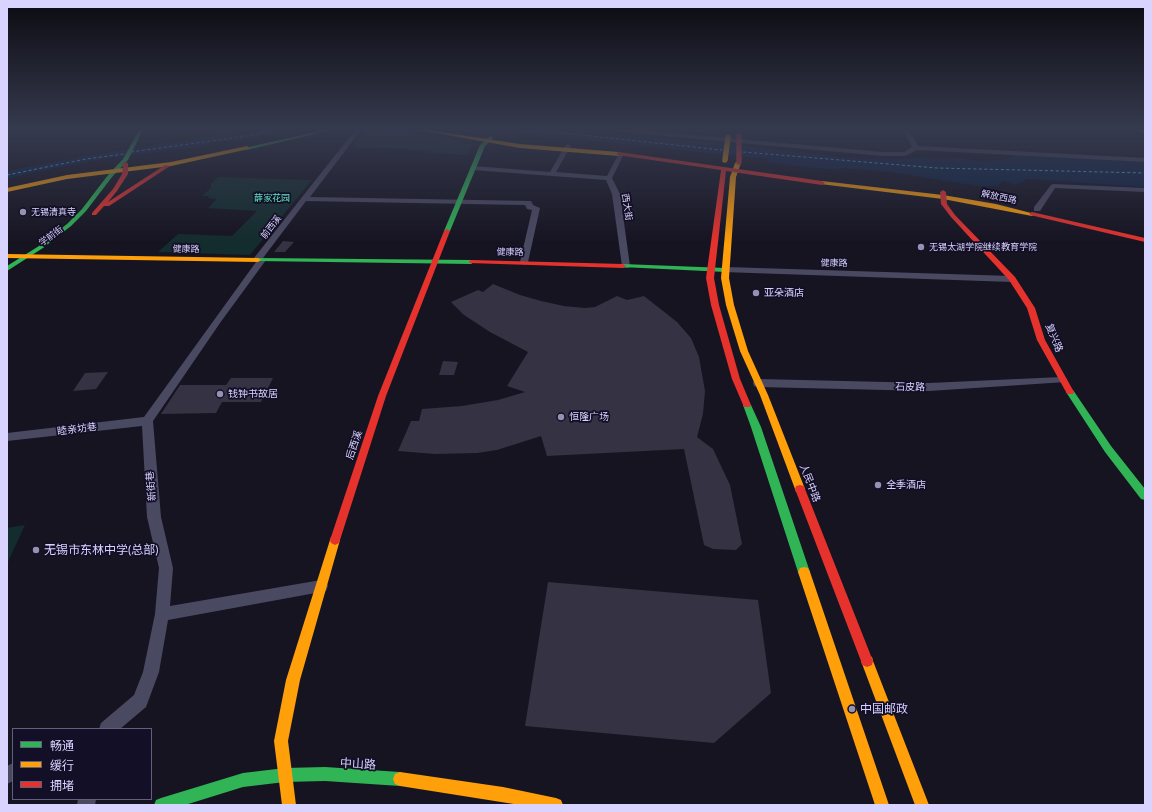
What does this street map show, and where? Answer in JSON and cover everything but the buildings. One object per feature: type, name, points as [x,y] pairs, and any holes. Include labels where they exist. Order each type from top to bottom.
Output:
[{"type":"main road","points":[[7,186],[55,175],[108,168]]},
{"type":"main road","points":[[7,190],[113,168]]},
{"type":"main road","name":"学前街","points":[[7,270],[70,225],[120,168]]},
{"type":"main road","name":"学前街","points":[[7,276],[39,257],[70,234],[97,210],[115,190],[125,174],[123,168]]},
{"type":"main road","points":[[97,210],[120,198],[165,168]]},
{"type":"main road","name":"后西溪","points":[[289,805],[281,741],[293,680],[356,472],[382,396],[434,262],[473,168]]},
{"type":"main road","points":[[725,168],[710,278],[715,305],[736,379],[756,427],[882,805]]},
{"type":"main road","name":"人民中路","points":[[737,168],[733,177],[725,278],[730,304],[744,351],[764,395],[922,805]]},
{"type":"main road","name":"解放西路","points":[[742,168],[852,188],[943,194],[1037,210],[1145,233]]},
{"type":"main road","name":"解放西路","points":[[943,194],[1145,240]]},
{"type":"main road","name":"复兴路","points":[[943,194],[944,204],[953,216],[1012,279],[1031,308],[1041,340],[1062,380],[1108,449],[1145,496]]},
{"type":"main road","name":"健康路","points":[[7,256],[524,262],[726,270]]},
{"type":"main road","name":"中山路","points":[[161,805],[243,780],[285,774],[326,774],[391,778],[503,794],[556,805]]},
{"type":"main road","points":[[289,805],[297,805]]},
{"type":"street","name":"前西溪","points":[[260,260],[329,168]]},
{"type":"street","points":[[473,168],[609,178],[614,168]]},
{"type":"street","points":[[552,174],[555,168]]},
{"type":"street","name":"西大街","points":[[609,178],[616,194],[626,266]]},
{"type":"street","points":[[1037,210],[1053,186],[1145,190]]},
{"type":"street","points":[[305,199],[528,203],[530,206],[536,208],[524,262]]},
{"type":"street","points":[[147,421],[260,260]]},
{"type":"street","name":"健康路","points":[[726,270],[1012,279]]},
{"type":"street","name":"石皮路","points":[[758,383],[929,387],[1062,380]]},
{"type":"street","name":"睦亲坊巷","points":[[7,437],[147,421]]},
{"type":"street","name":"新街巷","points":[[108,728],[140,701],[151,672],[162,614],[166,568],[154,517],[147,421]]},
{"type":"street","points":[[162,614],[321,586]]},
{"type":"green space","name":"薛家花园","points":[[218,177],[312,180],[250,255],[158,252],[178,234],[232,236],[257,211],[208,208],[217,199],[208,198],[209,196],[202,196],[211,188],[211,184]]},
{"type":"green space","points":[[25,525],[7,564],[7,528]]},
{"type":"water","points":[[23,168],[56,168],[7,179],[7,171]]},
{"type":"water","points":[[815,168],[1145,168],[1145,187],[1025,179],[1025,181],[1015,185],[1003,181],[998,186],[978,186],[891,172],[839,168],[839,170]]},
{"type":"ferry route","points":[[7,175],[42,168]]},
{"type":"ferry route","points":[[936,168],[1145,173]]},
{"type":"traffic: fast","points":[[7,269],[41,247],[69,225],[84,210],[118,168]]},
{"type":"traffic: fast","points":[[447,231],[473,168]]},
{"type":"traffic: fast","points":[[258,260],[471,262]]},
{"type":"traffic: fast","points":[[623,266],[726,270]]},
{"type":"traffic: fast","points":[[1070,392],[1108,449],[1145,496]]},
{"type":"traffic: fast","points":[[747,405],[756,427],[804,572]]},
{"type":"traffic: fast","points":[[161,805],[243,780],[285,775],[325,774],[400,779]]},
{"type":"traffic: slow","points":[[7,190],[67,177],[140,168]]},
{"type":"traffic: slow","points":[[736,168],[733,177],[725,278],[730,305],[744,351],[764,395],[800,489]]},
{"type":"traffic: slow","points":[[822,183],[943,197],[1032,214]]},
{"type":"traffic: slow","points":[[7,256],[258,260]]},
{"type":"traffic: slow","points":[[289,805],[281,741],[293,680],[335,540]]},
{"type":"traffic: slow","points":[[804,572],[882,805]]},
{"type":"traffic: slow","points":[[867,661],[922,805]]},
{"type":"traffic: slow","points":[[400,779],[503,794],[556,805]]},
{"type":"traffic: jam","points":[[94,214],[115,190],[125,174],[125,168]]},
{"type":"traffic: jam","points":[[107,205],[164,168]]},
{"type":"traffic: jam","points":[[716,168],[822,183]]},
{"type":"traffic: jam","points":[[724,169],[710,278],[715,305],[736,379],[747,405]]},
{"type":"traffic: jam","points":[[943,192],[944,204],[953,216],[1012,279],[1031,308],[1041,340],[1070,392]]},
{"type":"traffic: jam","points":[[1032,214],[1145,240]]},
{"type":"traffic: jam","points":[[335,540],[382,396],[447,231]]},
{"type":"traffic: jam","points":[[471,262],[623,266]]},
{"type":"traffic: jam","points":[[800,489],[867,661]]},
{"type":"place","name":"无锡清真寺","points":[[23,212]]},
{"type":"place","name":"无锡太湖学院继续教育学院","points":[[921,247]]},
{"type":"place","name":"亚朵酒店","points":[[756,293]]},
{"type":"place","name":"钱钟书故居","points":[[220,394]]},
{"type":"place","name":"恒隆广场","points":[[561,417]]},
{"type":"place","name":"全季酒店","points":[[878,485]]},
{"type":"place","name":"无锡市东林中学(总部)","points":[[36,550]]},
{"type":"place","name":"中国邮政","points":[[852,709]]}]
